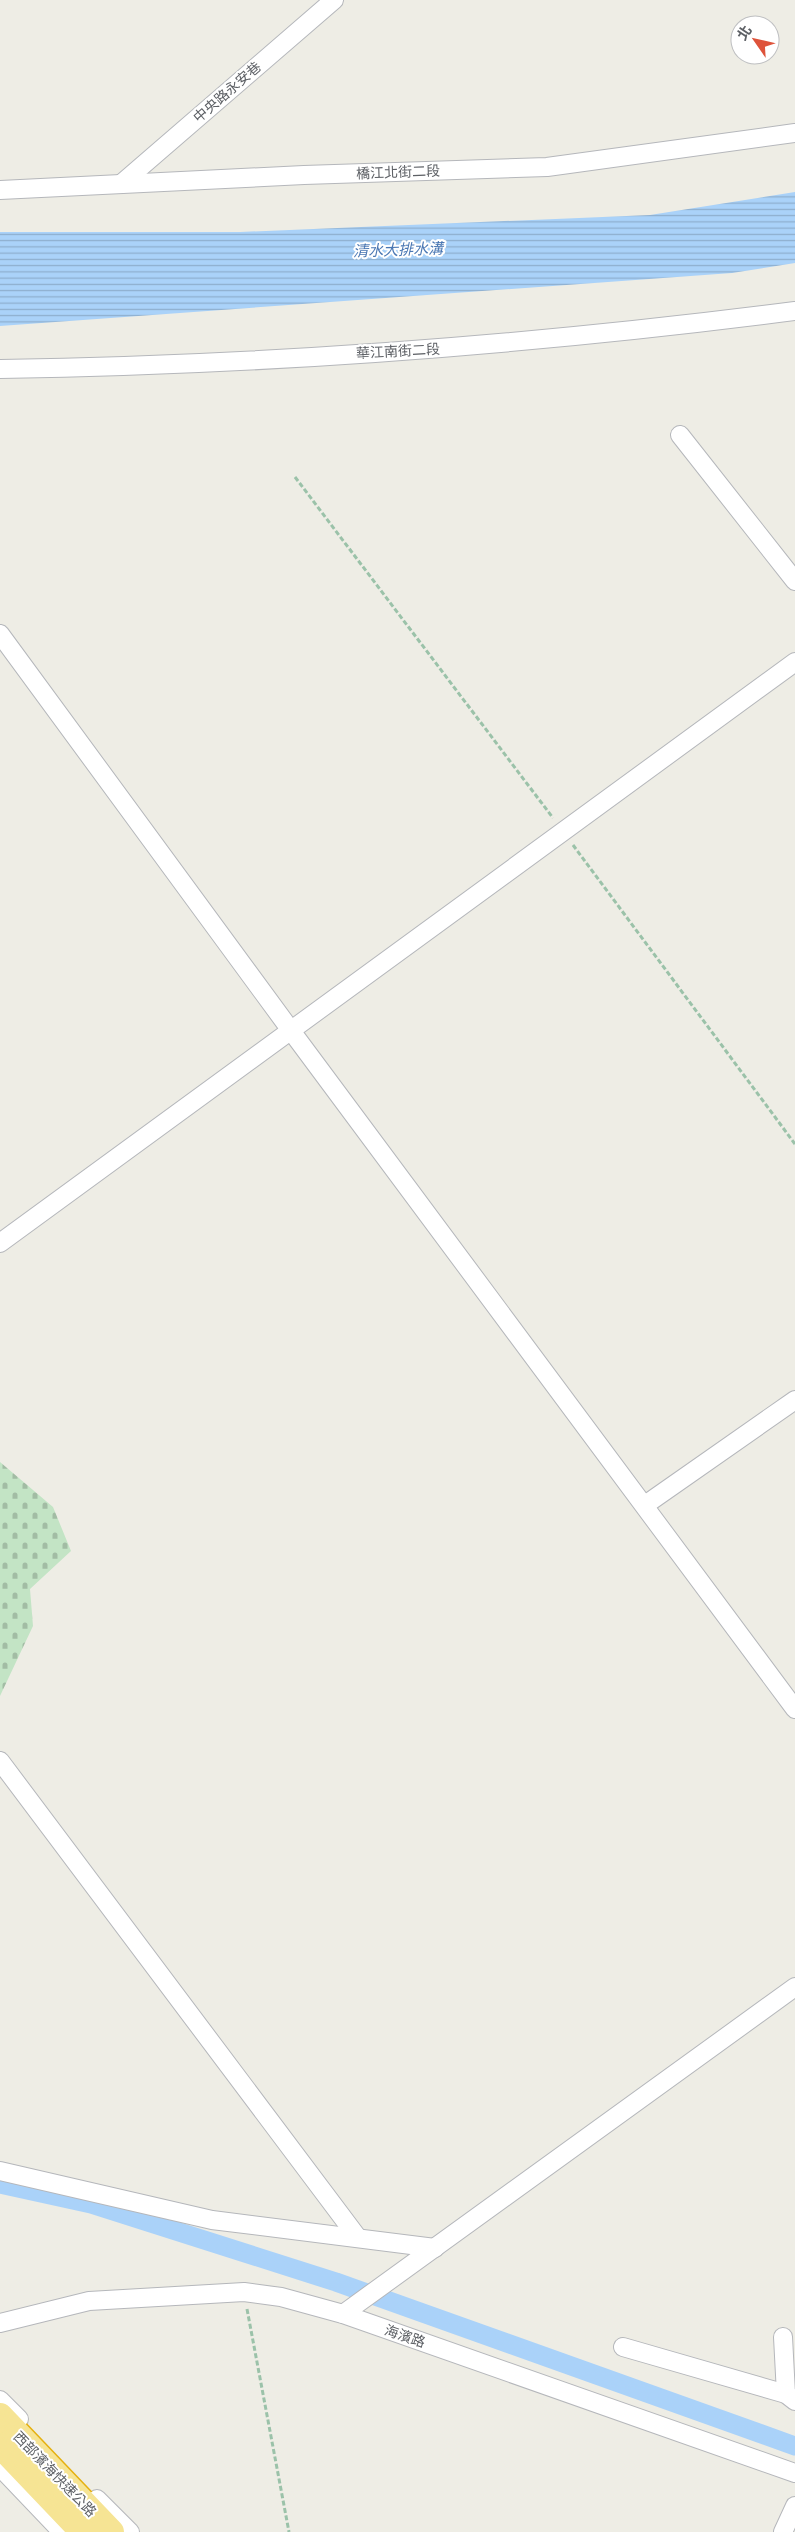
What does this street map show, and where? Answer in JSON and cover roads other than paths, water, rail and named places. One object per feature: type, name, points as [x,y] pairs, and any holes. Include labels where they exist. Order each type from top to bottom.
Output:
[{"type":"highway","name":"西部濱海快速公路","points":[[0,2416],[111,2532]]},
{"type":"highway","name":"西部濱海快速公路","points":[[0,2445],[83,2532]]},
{"type":"street","name":"中央路永安巷","points":[[121,184],[334,0]]},
{"type":"street","name":"橋江北街二段","points":[[0,190],[547,167],[795,133]]},
{"type":"street","name":"華江南街二段","points":[[0,369],[136,367],[473,346],[640,331],[795,311]]},
{"type":"street","points":[[680,436],[795,581]]},
{"type":"street","points":[[0,634],[292,1032],[795,1709]]},
{"type":"street","points":[[0,1243],[292,1032],[795,662]]},
{"type":"street","points":[[645,1506],[795,1400]]},
{"type":"street","points":[[0,1762],[358,2238]]},
{"type":"street","points":[[343,2314],[795,1987]]},
{"type":"street","points":[[0,2171],[212,2220],[358,2238],[432,2251]]},
{"type":"street","name":"海濱路","points":[[0,2323],[89,2301],[244,2292],[281,2296],[343,2314],[795,2472]]},
{"type":"street","points":[[623,2347],[790,2397],[783,2337]]},
{"type":"street","points":[[0,2400],[130,2532]]},
{"type":"street","points":[[1,2470],[62,2532]]},
{"type":"street","points":[[783,2532],[795,2506]]},
{"type":"water","name":"清水大排水溝","points":[[795,192],[795,263],[732,273],[0,326],[0,232],[240,232],[650,215]]},
{"type":"waterway","points":[[0,2184],[91,2204],[336,2282],[795,2446]]}]
